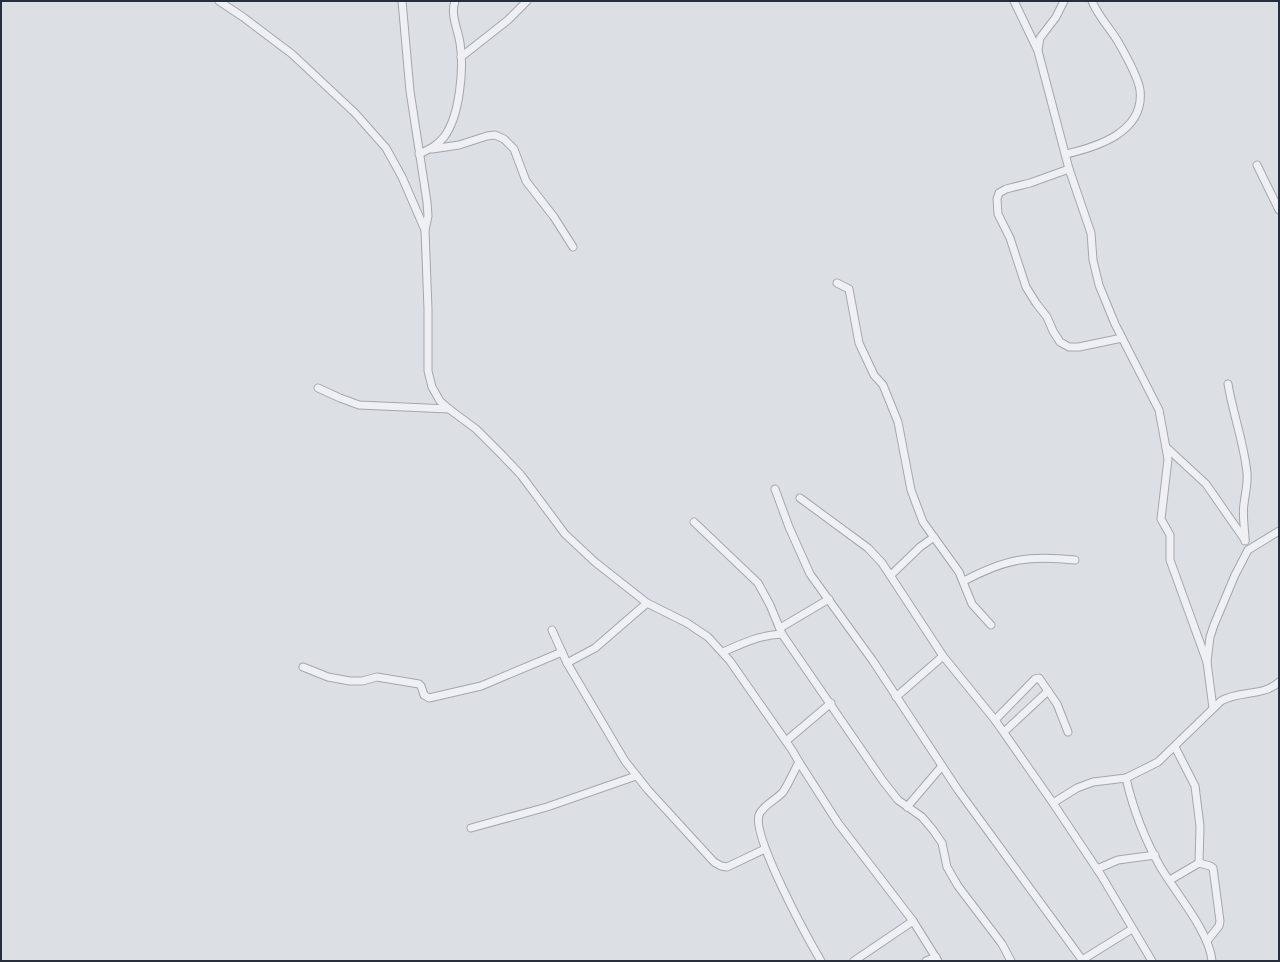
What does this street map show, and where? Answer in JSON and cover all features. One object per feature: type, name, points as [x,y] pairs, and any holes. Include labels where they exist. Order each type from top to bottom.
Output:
[{"type":"street","points":[[220,1],[292,54],[355,113],[386,148],[402,177],[425,230]]},
{"type":"street","points":[[402,1],[410,91],[427,202],[428,216],[425,230],[428,309],[428,371],[432,387],[449,409],[476,429],[503,456],[521,476],[565,534],[596,562],[647,603],[686,623],[708,637],[723,652],[786,741],[838,823],[913,921],[937,959],[926,961]]},
{"type":"street","points":[[432,149],[442,139],[453,120],[458,101],[461,57],[460,43],[452,14],[455,1]]},
{"type":"street","points":[[461,57],[508,20],[527,1]]},
{"type":"street","points":[[1014,1],[1038,51],[1069,169],[1089,228],[1099,285],[1122,338],[1159,410],[1168,459],[1168,472],[1161,519],[1170,534],[1170,560],[1207,662],[1213,708]]},
{"type":"street","points":[[1038,51],[1040,38],[1056,17],[1064,1]]},
{"type":"street","points":[[1066,154],[1094,147],[1124,130],[1132,121],[1139,98],[1140,90],[1134,74],[1115,38],[1102,21],[1092,1]]},
{"type":"street","points":[[419,154],[432,149],[459,145],[486,136],[495,135],[504,139],[514,149],[526,181],[554,217],[572,246]]},
{"type":"street","points":[[1256,165],[1279,210]]},
{"type":"street","points":[[1069,169],[1030,183],[1006,189],[999,193],[997,199],[998,214],[1010,238],[1026,287],[1036,303],[1047,316],[1053,331],[1060,342],[1069,347],[1079,347],[1122,338]]},
{"type":"street","points":[[837,283],[849,289],[858,343],[889,400],[898,422],[911,490],[923,522],[951,560],[964,581],[965,590],[972,604],[991,626]]},
{"type":"street","points":[[1228,384],[1247,471],[1244,505],[1245,541]]},
{"type":"street","points":[[318,388],[359,405],[449,409]]},
{"type":"street","points":[[1165,446],[1206,484],[1245,541],[1248,550]]},
{"type":"street","points":[[775,489],[788,527],[810,574],[829,599],[942,766],[1082,961],[1132,929]]},
{"type":"street","points":[[800,498],[868,548],[891,575],[942,656],[995,720],[1053,803],[1097,870],[1152,961]]},
{"type":"street","points":[[694,522],[758,583],[781,631],[883,781],[898,800],[922,817],[942,843],[947,867],[958,886],[1002,944],[1011,961]]},
{"type":"street","points":[[1207,662],[1210,637],[1214,625],[1235,575],[1248,550],[1279,531]]},
{"type":"street","points":[[891,575],[920,547],[934,537]]},
{"type":"street","points":[[964,581],[988,567],[1034,557],[1075,560]]},
{"type":"street","points":[[723,652],[752,639],[781,631],[829,599]]},
{"type":"street","points":[[566,663],[595,648],[647,603]]},
{"type":"street","points":[[552,630],[566,663],[617,748],[636,776],[714,862],[721,866],[732,866],[743,858],[766,849]]},
{"type":"street","points":[[303,667],[328,677],[342,680],[362,681],[377,677],[419,684],[424,695],[429,698],[480,686],[562,652]]},
{"type":"street","points":[[896,697],[942,656]]},
{"type":"street","points":[[995,720],[1036,678],[1041,679],[1058,704],[1068,732]]},
{"type":"street","points":[[1053,803],[1077,788],[1093,782],[1126,778],[1158,762],[1175,747],[1213,708],[1229,696],[1265,690],[1279,682]]},
{"type":"street","points":[[1004,732],[1048,691]]},
{"type":"street","points":[[786,741],[831,703]]},
{"type":"street","points":[[1175,747],[1195,786],[1200,826],[1199,863]]},
{"type":"street","points":[[800,762],[783,791],[759,815],[758,825],[766,849],[795,914],[821,961]]},
{"type":"street","points":[[907,807],[942,766]]},
{"type":"street","points":[[471,828],[547,808],[636,776]]},
{"type":"street","points":[[1126,778],[1134,808],[1155,855],[1207,941],[1212,961]]},
{"type":"street","points":[[1097,870],[1118,860],[1155,855]]},
{"type":"street","points":[[1170,880],[1199,863],[1213,868],[1220,921],[1219,926],[1207,941]]},
{"type":"street","points":[[854,961],[913,921]]}]
